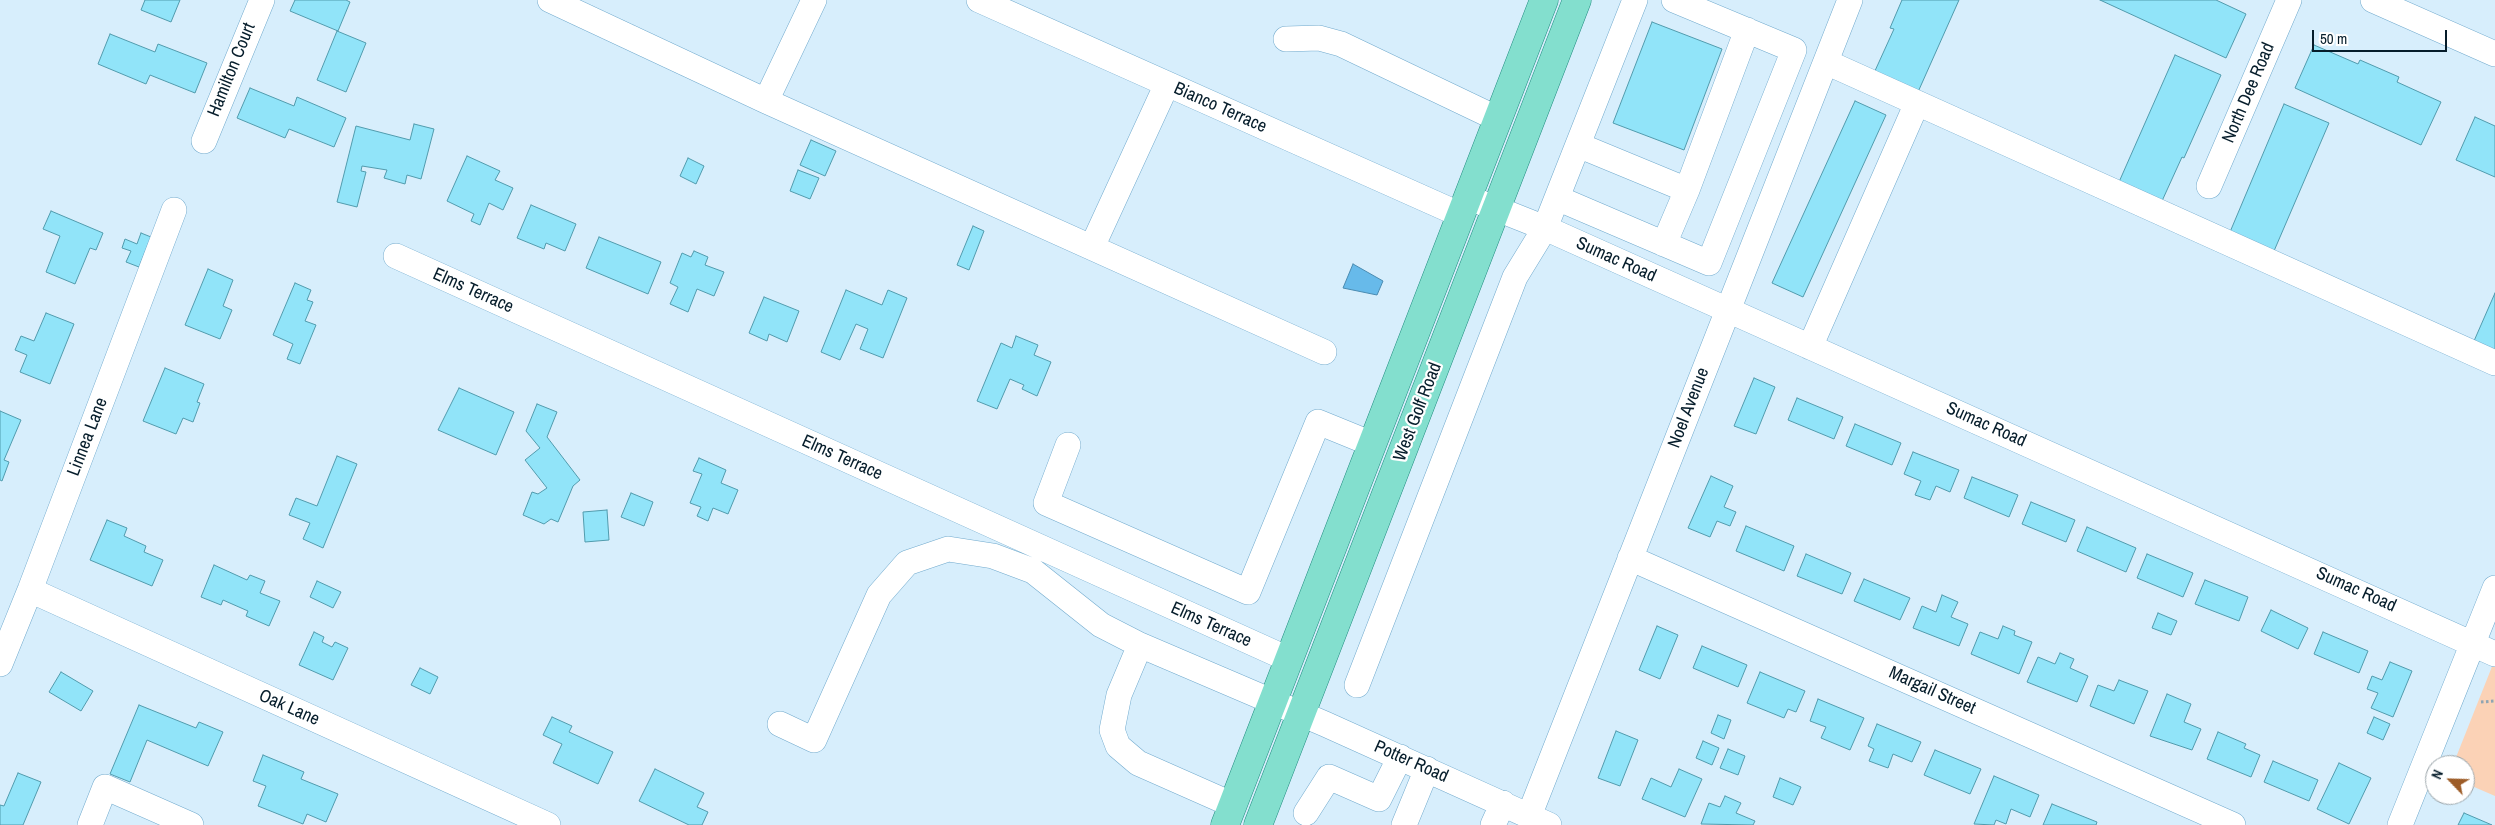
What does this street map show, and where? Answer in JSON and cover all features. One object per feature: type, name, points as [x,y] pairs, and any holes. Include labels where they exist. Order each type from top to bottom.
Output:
[{"type":"main road","name":"West Golf Road","points":[[1229,815],[1544,0]]},
{"type":"main road","name":"West Golf Road","points":[[1258,825],[1577,0]]},
{"type":"street","name":"Hamilton Court","points":[[204,142],[262,0]]},
{"type":"street","points":[[550,0],[766,101],[1324,352]]},
{"type":"street","points":[[766,101],[814,0]]},
{"type":"street","name":"Bianco Terrace","points":[[980,0],[1167,84],[1464,206],[1497,210]]},
{"type":"street","points":[[1357,685],[1514,277],[1545,228],[1635,0]]},
{"type":"street","points":[[1557,198],[1709,263],[1794,50],[1674,0]]},
{"type":"street","name":"Noel Avenue","points":[[1539,820],[1630,558],[1850,0]]},
{"type":"street","name":"North Dee Road","points":[[2208,186],[2289,0]]},
{"type":"street","points":[[2373,0],[2495,54]]},
{"type":"street","points":[[1664,244],[1687,190],[1747,30]]},
{"type":"street","points":[[1286,39],[1319,38],[1341,44],[1498,119]]},
{"type":"street","points":[[1826,62],[2495,363]]},
{"type":"street","points":[[1092,247],[1167,84]]},
{"type":"street","points":[[1810,347],[1917,103]]},
{"type":"street","points":[[1578,145],[1687,190]]},
{"type":"street","name":"Linnea Lane","points":[[0,664],[30,590],[174,210]]},
{"type":"street","name":"Sumac Road","points":[[1497,210],[1545,228],[2473,642],[2495,654]]},
{"type":"street","name":"Elms Terrace","points":[[396,256],[1288,660]]},
{"type":"street","points":[[1068,445],[1046,503],[1248,592],[1318,422],[1372,444]]},
{"type":"street","name":"Potter Road","points":[[780,724],[814,740],[878,595],[907,563],[948,550],[993,556],[1033,571],[1101,625],[1140,645],[1427,769],[1498,814],[1539,820]]},
{"type":"street","name":"Margail Street","points":[[1630,558],[2233,825]]},
{"type":"street","points":[[2400,825],[2495,588]]},
{"type":"street","name":"Oak Lane","points":[[30,590],[548,825]]},
{"type":"street","points":[[1140,645],[1119,695],[1112,730],[1118,746],[1138,763],[1229,815]]},
{"type":"street","points":[[1306,813],[1329,777],[1379,800],[1400,757]]},
{"type":"street","points":[[1404,825],[1427,769]]},
{"type":"street","points":[[90,825],[105,787],[191,825]]},
{"type":"path","points":[[2481,702],[2495,701]]},
{"type":"shaded area","points":[[2495,659],[2495,796],[2475,787],[2475,755],[2457,755]]},
{"type":"water","points":[[1353,264],[1383,281],[1377,295],[1343,288]]},
{"type":"building","points":[[145,0],[180,0],[171,22],[141,10]]},
{"type":"building","points":[[295,0],[346,0],[350,2],[338,31],[290,11]]},
{"type":"building","points":[[1902,0],[1959,0],[1918,92],[1874,73],[1894,29],[1890,28]]},
{"type":"building","points":[[2100,0],[2216,0],[2246,14],[2226,58]]},
{"type":"building","points":[[1652,22],[1722,49],[1684,150],[1613,123]]},
{"type":"building","points":[[337,31],[366,43],[346,92],[317,80]]},
{"type":"building","points":[[110,34],[155,52],[158,44],[207,63],[195,93],[150,75],[146,84],[98,64]]},
{"type":"building","points":[[2314,45],[2358,64],[2360,60],[2399,77],[2397,82],[2441,102],[2421,145],[2295,88]]},
{"type":"building","points":[[2175,55],[2221,75],[2184,158],[2182,157],[2162,201],[2119,182]]},
{"type":"building","points":[[250,88],[294,106],[297,97],[346,118],[334,147],[289,129],[285,138],[237,118]]},
{"type":"building","points":[[1855,101],[1886,115],[1803,297],[1772,283]]},
{"type":"building","points":[[2284,104],[2329,123],[2274,251],[2230,232]]},
{"type":"building","points":[[2475,117],[2495,126],[2495,177],[2456,160]]},
{"type":"building","points":[[414,124],[434,129],[421,179],[407,175],[405,184],[384,178],[387,170],[362,166],[361,171],[366,172],[357,207],[337,202],[356,126],[410,140]]},
{"type":"building","points":[[811,140],[836,151],[825,176],[800,165]]},
{"type":"building","points":[[467,156],[500,171],[495,180],[513,188],[503,210],[489,203],[480,225],[471,221],[474,214],[447,201]]},
{"type":"building","points":[[688,158],[704,166],[696,184],[680,176]]},
{"type":"building","points":[[798,170],[819,178],[810,199],[790,191]]},
{"type":"building","points":[[531,205],[576,224],[565,251],[546,243],[544,249],[517,238]]},
{"type":"building","points":[[51,211],[103,233],[96,250],[90,248],[75,284],[46,272],[60,236],[43,229]]},
{"type":"building","points":[[973,226],[984,231],[969,270],[957,265]]},
{"type":"building","points":[[141,233],[151,237],[139,267],[126,262],[131,251],[122,248],[125,239],[137,244]]},
{"type":"building","points":[[599,237],[661,262],[648,294],[586,268]]},
{"type":"building","points":[[694,251],[708,257],[705,265],[724,272],[714,296],[697,289],[688,312],[670,304],[678,287],[670,283],[682,253],[691,257]]},
{"type":"building","points":[[208,269],[233,280],[223,306],[232,310],[220,339],[185,325]]},
{"type":"building","points":[[295,283],[311,290],[307,300],[313,302],[305,321],[316,325],[300,364],[287,359],[293,344],[273,335]]},
{"type":"building","points":[[846,290],[882,305],[888,290],[907,298],[883,358],[860,349],[868,329],[856,324],[840,360],[821,352]]},
{"type":"building","points":[[2495,293],[2495,350],[2474,341]]},
{"type":"building","points":[[764,297],[799,311],[787,342],[769,334],[767,341],[749,333]]},
{"type":"building","points":[[46,313],[74,324],[50,384],[20,372],[27,355],[15,350],[21,336],[34,341]]},
{"type":"building","points":[[1016,336],[1038,345],[1034,355],[1051,362],[1037,396],[1022,389],[1024,385],[1010,379],[997,409],[977,401],[1001,343],[1012,348]]},
{"type":"building","points":[[165,368],[204,384],[197,402],[200,403],[193,422],[183,418],[176,434],[143,421]]},
{"type":"building","points":[[1754,378],[1775,387],[1756,434],[1734,426]]},
{"type":"building","points":[[459,388],[514,412],[496,455],[438,430]]},
{"type":"building","points":[[1797,398],[1843,417],[1834,439],[1788,420]]},
{"type":"building","points":[[537,404],[557,412],[547,437],[580,480],[573,486],[558,522],[551,519],[544,524],[523,515],[532,492],[538,494],[547,488],[525,460],[540,448],[526,431]]},
{"type":"building","points":[[0,411],[21,420],[4,460],[9,462],[2,481],[0,480]]},
{"type":"building","points":[[1855,424],[1901,443],[1892,465],[1846,446]]},
{"type":"building","points":[[1913,452],[1959,470],[1950,492],[1936,486],[1930,500],[1915,495],[1921,481],[1904,474]]},
{"type":"building","points":[[337,456],[357,464],[323,548],[303,539],[310,523],[289,515],[296,498],[317,506]]},
{"type":"building","points":[[699,458],[726,470],[721,483],[738,490],[728,514],[713,508],[708,521],[697,516],[701,507],[690,503],[702,474],[693,471]]},
{"type":"building","points":[[1711,476],[1733,486],[1724,507],[1736,512],[1730,526],[1717,521],[1710,537],[1688,528]]},
{"type":"building","points":[[1972,477],[2018,495],[2009,517],[1964,498]]},
{"type":"building","points":[[631,493],[653,502],[644,526],[621,517]]},
{"type":"building","points":[[2031,502],[2075,520],[2066,542],[2022,524]]},
{"type":"building","points":[[607,510],[609,540],[585,542],[583,512]]},
{"type":"building","points":[[107,520],[127,528],[124,536],[146,546],[144,552],[163,560],[152,586],[90,560]]},
{"type":"building","points":[[1746,526],[1794,546],[1784,571],[1736,551]]},
{"type":"building","points":[[2087,527],[2136,548],[2126,572],[2077,551]]},
{"type":"building","points":[[1806,554],[1851,573],[1842,594],[1797,576]]},
{"type":"building","points":[[2147,554],[2193,573],[2183,597],[2137,578]]},
{"type":"building","points":[[214,565],[247,580],[250,575],[265,581],[260,593],[280,601],[269,626],[246,616],[248,611],[223,600],[221,605],[201,597]]},
{"type":"building","points":[[1864,579],[1910,598],[1900,620],[1854,601]]},
{"type":"building","points":[[2205,580],[2248,597],[2239,621],[2195,604]]},
{"type":"building","points":[[317,581],[341,592],[333,608],[310,597]]},
{"type":"building","points":[[1942,595],[1958,602],[1951,617],[1968,624],[1959,646],[1913,628],[1922,606],[1936,612]]},
{"type":"building","points":[[2271,610],[2308,628],[2298,649],[2261,631]]},
{"type":"building","points":[[2158,613],[2177,621],[2171,635],[2152,628]]},
{"type":"building","points":[[1657,626],[1678,635],[1660,679],[1639,670]]},
{"type":"building","points":[[2003,626],[2015,631],[2014,635],[2032,642],[2019,674],[1971,654],[1980,632],[1998,639]]},
{"type":"building","points":[[314,632],[324,637],[322,642],[332,647],[335,642],[348,648],[333,680],[299,665]]},
{"type":"building","points":[[2323,632],[2368,651],[2359,673],[2314,654]]},
{"type":"building","points":[[1702,646],[1747,665],[1738,687],[1693,668]]},
{"type":"building","points":[[2060,653],[2074,659],[2070,668],[2088,676],[2077,702],[2027,682],[2038,657],[2055,664]]},
{"type":"building","points":[[2390,662],[2412,671],[2393,717],[2371,708],[2378,693],[2367,689],[2372,676],[2382,680]]},
{"type":"building","points":[[420,668],[438,677],[430,694],[411,685]]},
{"type":"building","points":[[61,672],[93,691],[81,711],[49,692]]},
{"type":"building","points":[[1760,672],[1805,691],[1796,712],[1788,709],[1784,718],[1747,703]]},
{"type":"building","points":[[2119,680],[2148,691],[2134,724],[2090,706],[2098,685],[2114,691]]},
{"type":"building","points":[[2167,694],[2191,704],[2184,722],[2201,729],[2192,750],[2150,736]]},
{"type":"building","points":[[1818,699],[1864,718],[1850,750],[1821,738],[1826,727],[1810,721]]},
{"type":"building","points":[[139,705],[196,728],[199,722],[223,732],[208,766],[147,740],[130,782],[110,774]]},
{"type":"building","points":[[1718,715],[1731,720],[1724,739],[1711,733]]},
{"type":"building","points":[[552,717],[572,726],[569,732],[613,752],[598,784],[553,763],[562,744],[543,735]]},
{"type":"building","points":[[2374,717],[2390,724],[2383,740],[2367,733]]},
{"type":"building","points":[[1877,724],[1921,742],[1912,762],[1893,754],[1888,768],[1869,761],[1874,749],[1868,746]]},
{"type":"building","points":[[1616,731],[1638,740],[1620,786],[1598,778]]},
{"type":"building","points":[[2218,732],[2246,744],[2244,748],[2260,755],[2251,777],[2207,759]]},
{"type":"building","points":[[1703,741],[1719,748],[1712,765],[1696,758]]},
{"type":"building","points":[[1728,749],[1745,756],[1738,775],[1720,768]]},
{"type":"building","points":[[1935,750],[1981,769],[1970,794],[1924,775]]},
{"type":"building","points":[[263,755],[304,772],[301,779],[338,794],[326,822],[307,814],[303,824],[258,806],[266,786],[253,781]]},
{"type":"building","points":[[2273,761],[2318,780],[2309,801],[2264,782]]},
{"type":"building","points":[[2339,763],[2371,778],[2349,824],[2317,809]]},
{"type":"building","points":[[655,769],[704,793],[697,807],[708,812],[702,825],[689,825],[639,801]]},
{"type":"building","points":[[1679,769],[1702,779],[1685,817],[1642,799],[1651,778],[1671,787]]},
{"type":"building","points":[[18,773],[41,782],[23,825],[0,825],[0,805],[4,806]]},
{"type":"building","points":[[1994,776],[2039,795],[2030,817],[2011,809],[2006,824],[1996,820],[1994,825],[1974,824]]},
{"type":"building","points":[[1780,778],[1801,787],[1793,805],[1773,797]]},
{"type":"building","points":[[1725,796],[1741,803],[1736,813],[1755,821],[1753,825],[1701,824],[1709,803],[1720,807]]},
{"type":"building","points":[[2052,804],[2097,822],[2096,825],[2043,825]]},
{"type":"building","points":[[2464,813],[2492,825],[2458,825]]}]
